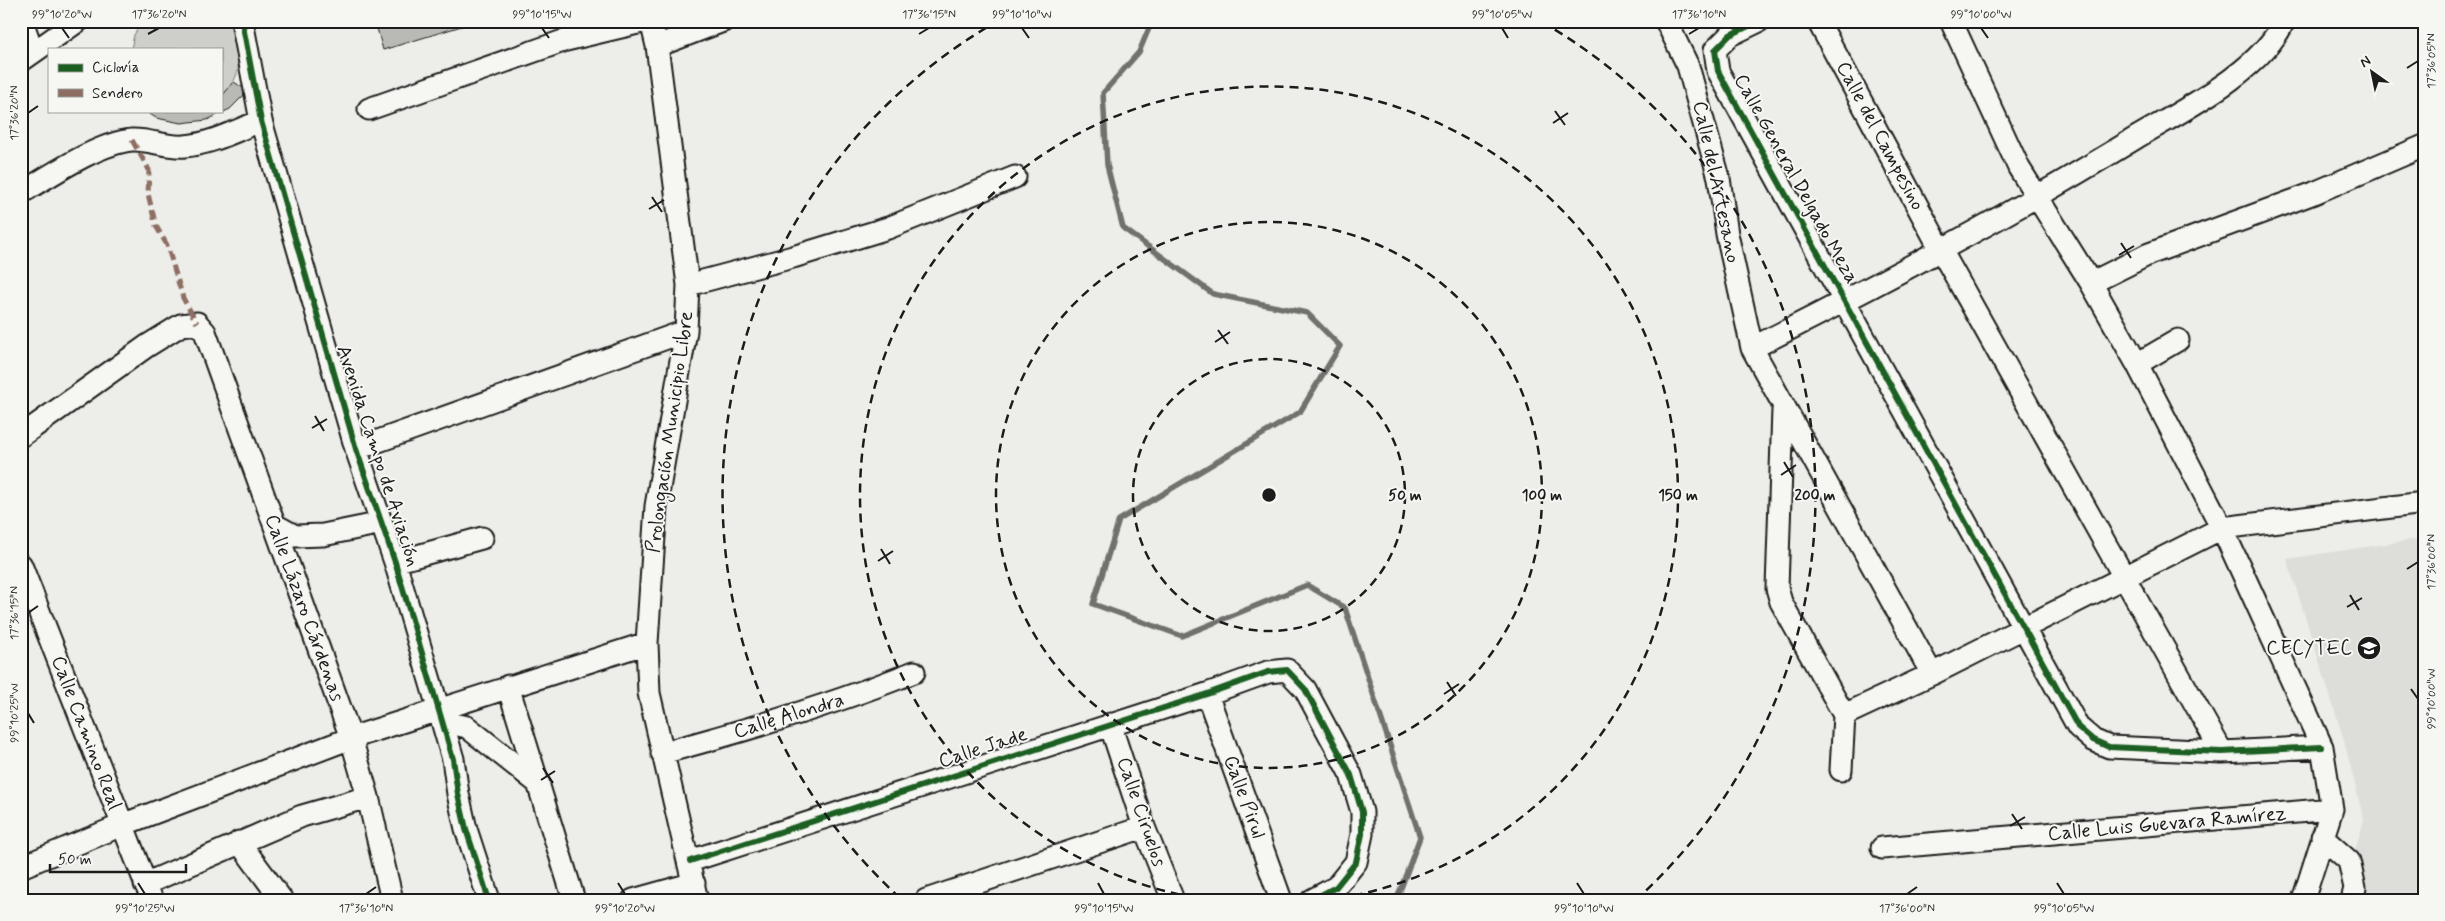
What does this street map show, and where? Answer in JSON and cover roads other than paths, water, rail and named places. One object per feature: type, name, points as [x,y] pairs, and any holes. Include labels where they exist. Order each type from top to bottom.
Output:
[{"type":"street","points":[[22,21],[27,57],[78,21]]},
{"type":"street","name":"Avenida Campo de Aviación","points":[[242,21],[261,121],[356,449],[395,562],[441,716],[453,758],[458,794],[466,829],[489,900]]},
{"type":"street","points":[[369,109],[566,40],[646,21]]},
{"type":"street","name":"Prolongación Municipio Libre","points":[[651,21],[688,285],[686,331],[656,506],[647,642],[649,693],[662,753],[690,860],[696,892]]},
{"type":"street","points":[[656,46],[723,21]]},
{"type":"street","name":"Calle del Artesano","points":[[1666,21],[1688,66],[1718,178],[1727,234],[1752,348],[1932,674]]},
{"type":"street","points":[[1728,28],[1759,21]]},
{"type":"street","name":"Calle del Campesino","points":[[1818,21],[1942,250],[2222,752]]},
{"type":"street","points":[[1951,21],[2019,168],[2091,283],[2137,364],[2222,528],[2322,746],[2332,810],[2303,900]]},
{"type":"street","points":[[1752,348],[1845,302],[2037,199],[2213,92],[2251,63],[2280,31],[2284,21]]},
{"type":"street","name":"Calle General Delgado Meza","points":[[1728,28],[1715,50],[1718,71],[2078,727],[2093,740],[2108,746],[2222,752],[2322,746]]},
{"type":"street","points":[[21,193],[68,165],[108,147],[132,140],[185,146],[212,140],[261,121]]},
{"type":"street","points":[[2091,283],[2149,254],[2314,193],[2424,146]]},
{"type":"street","points":[[688,285],[793,257],[888,228],[1015,177]]},
{"type":"street","name":"Calle Lázaro Cárdenas","points":[[21,436],[147,346],[181,325],[197,323],[205,332],[351,738],[368,797],[387,898]]},
{"type":"street","points":[[356,449],[686,331]]},
{"type":"street","points":[[2137,364],[2178,340]]},
{"type":"street","points":[[1784,409],[1777,588],[1781,602],[1844,715],[1841,770]]},
{"type":"street","points":[[1844,715],[1932,674],[2222,528],[2424,502]]},
{"type":"street","points":[[275,525],[295,536],[322,535],[382,522]]},
{"type":"street","points":[[395,562],[482,538]]},
{"type":"street","name":"Calle Camino Real","points":[[21,565],[27,598],[149,892]]},
{"type":"street","points":[[21,867],[122,825],[351,738],[441,716],[508,686],[647,642]]},
{"type":"street","name":"Calle Jade","points":[[690,860],[1207,694],[1268,672],[1287,670],[1305,689],[1351,775],[1362,812],[1362,834],[1356,862],[1336,887],[1312,900]]},
{"type":"street","name":"Calle Alondra","points":[[662,753],[773,722],[858,695],[914,672]]},
{"type":"street","points":[[508,686],[574,900]]},
{"type":"street","name":"Calle Pirul","points":[[1207,694],[1282,900]]},
{"type":"street","points":[[441,716],[467,727],[539,784]]},
{"type":"street","name":"Calle Ciruelos","points":[[1110,724],[1144,826],[1173,900]]},
{"type":"street","points":[[149,892],[239,842],[302,816],[368,797]]},
{"type":"street","name":"Calle Luis Guevara Ramírez","points":[[1882,848],[2332,810]]},
{"type":"street","points":[[926,900],[1144,826]]},
{"type":"street","points":[[2322,837],[2349,861],[2355,888],[2352,900]]},
{"type":"street","points":[[239,842],[282,900]]},
{"type":"street","points":[[633,900],[696,892]]},
{"type":"waterway","points":[[1152,21],[1139,52],[1103,93],[1107,165],[1123,228],[1213,294],[1307,313],[1340,346],[1300,412],[1119,520],[1093,604],[1182,636],[1307,585],[1345,608],[1420,837],[1398,896],[1392,900]]},
{"type":"place","name":"CECYTEC","points":[[2369,648]]}]
